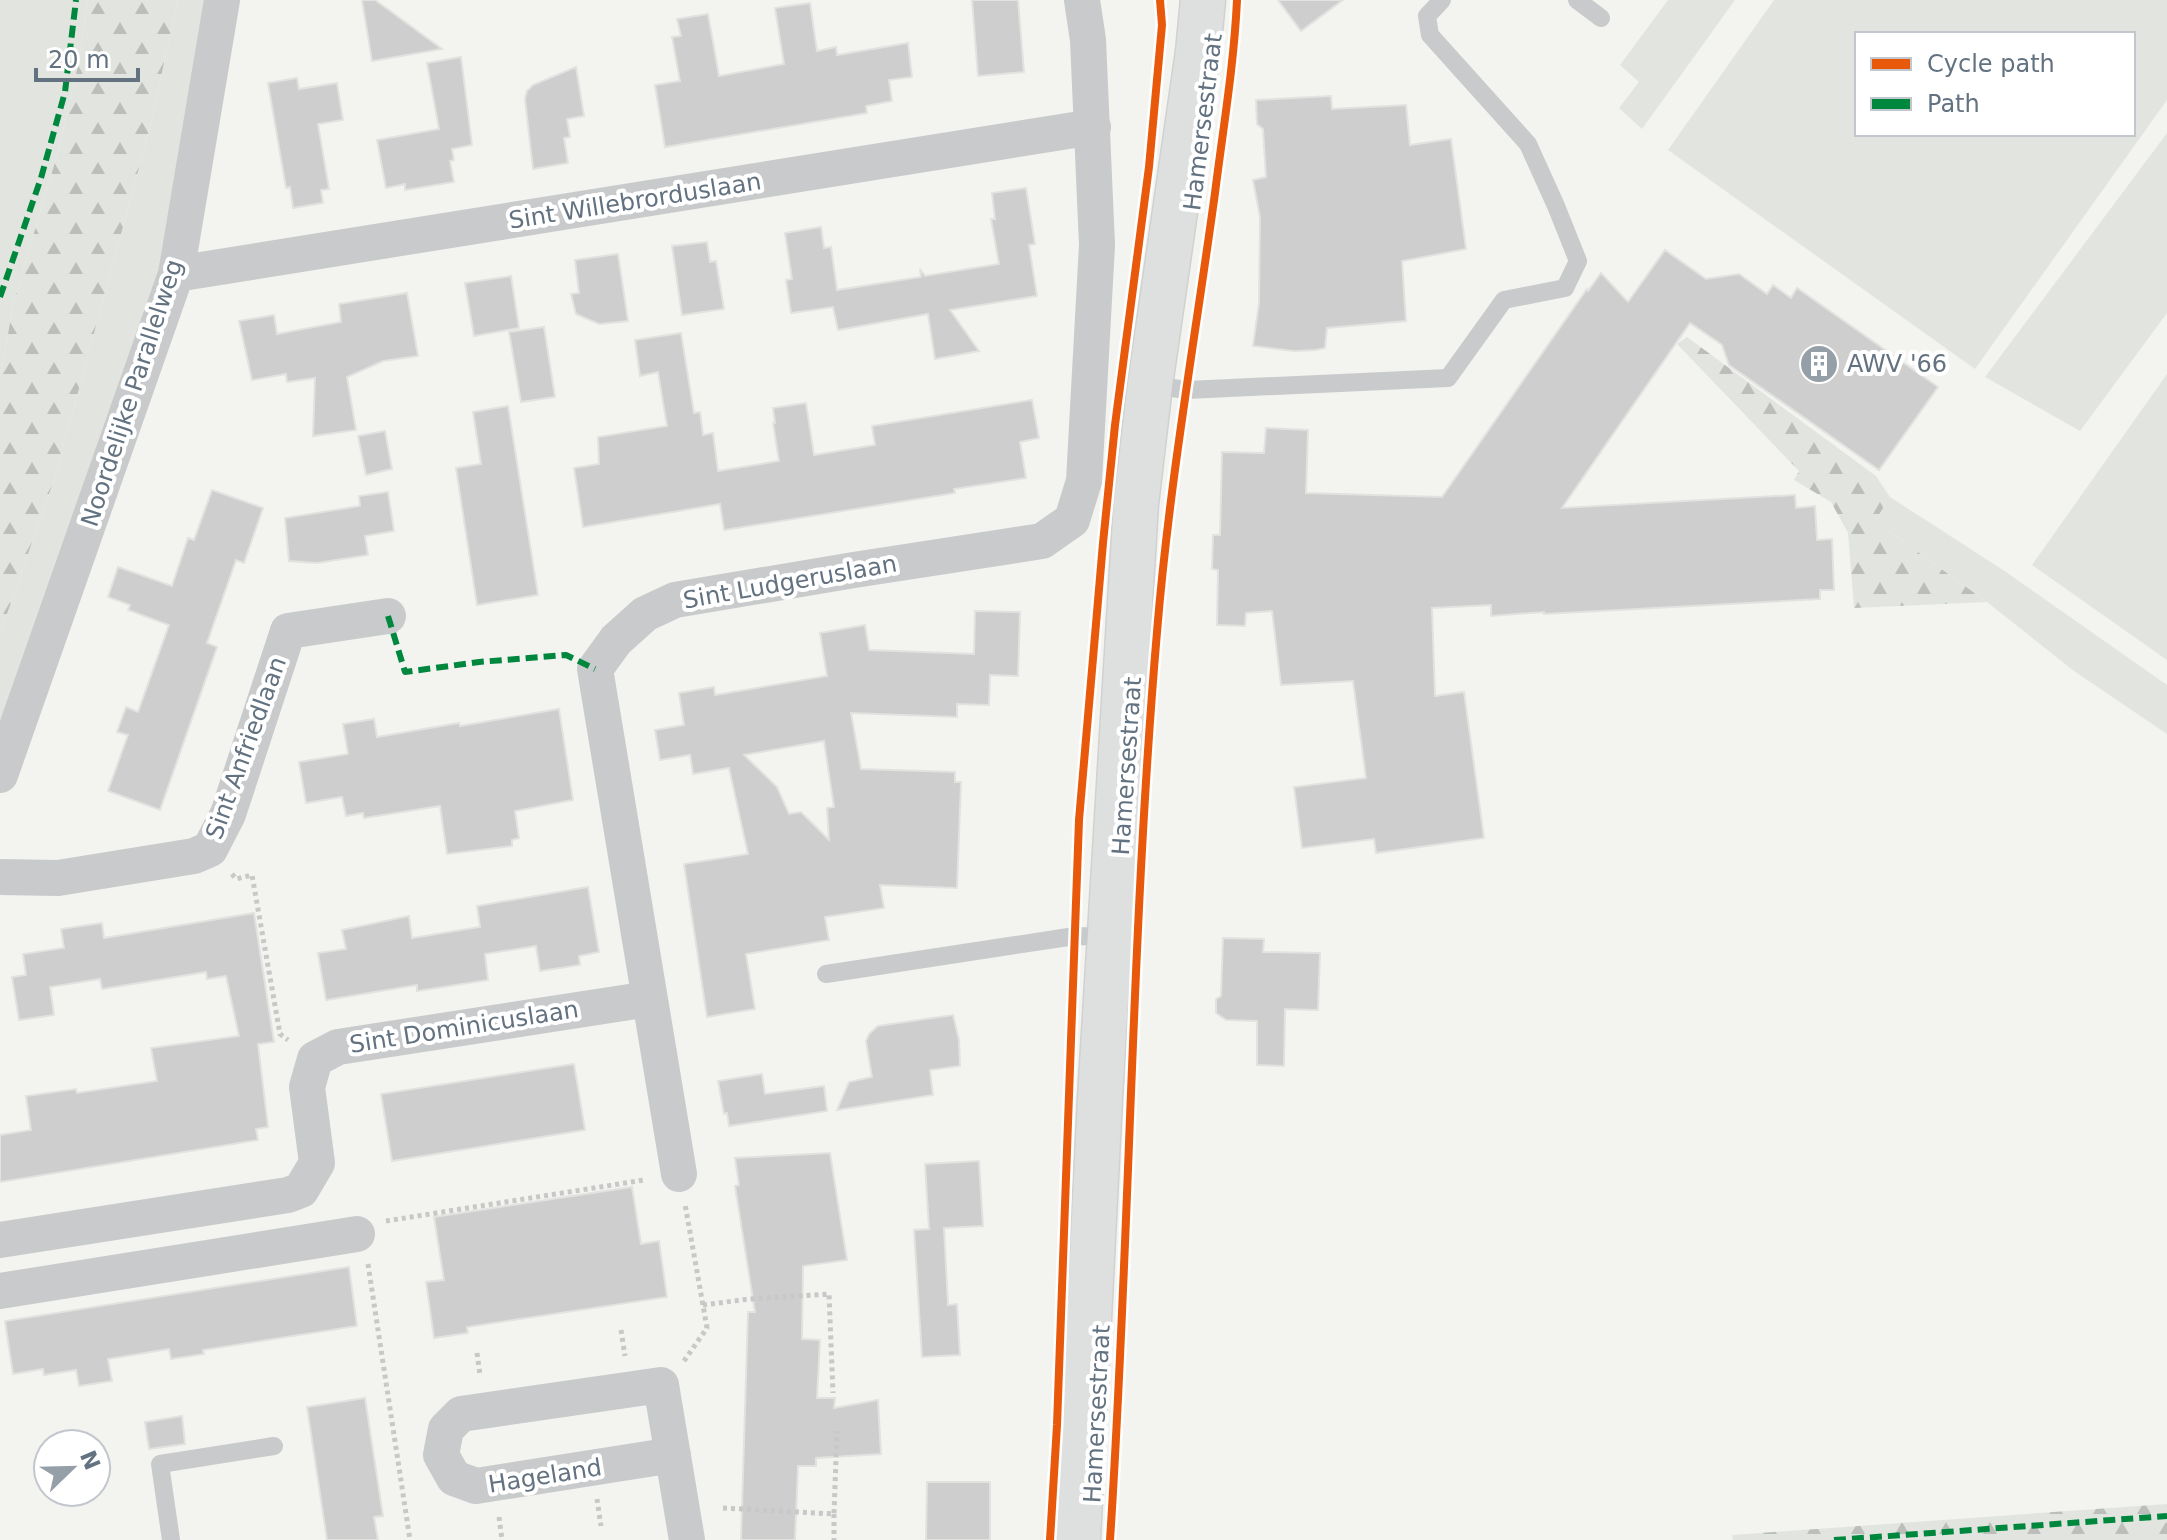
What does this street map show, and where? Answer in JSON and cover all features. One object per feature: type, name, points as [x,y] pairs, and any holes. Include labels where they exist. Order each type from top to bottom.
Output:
[{"type":"main road","name":"Hamersestraat","points":[[1078,1540],[1100,1098],[1136,504],[1203,0]]},
{"type":"street","name":"Noordelijke Parallelweg","points":[[0,775],[176,274],[222,0]]},
{"type":"street","points":[[1082,0],[1088,40],[1093,127]]},
{"type":"street","name":"Sint Willebrorduslaan","points":[[176,274],[1093,127]]},
{"type":"street","name":"Sint Ludgeruslaan","points":[[679,1174],[595,669],[616,640],[645,614],[675,600],[1042,541],[1072,520],[1084,481],[1089,419],[1097,245],[1093,127]]},
{"type":"street","name":"Sint Anfriedlaan","points":[[0,877],[58,878],[194,856],[210,849],[228,814],[288,631],[388,616]]},
{"type":"street","name":"Sint Dominicuslaan","points":[[315,1059],[338,1047],[649,999]]},
{"type":"street","points":[[0,1240],[288,1195],[301,1190],[317,1163],[307,1087],[315,1059]]},
{"type":"street","points":[[304,1183],[349,1235]]},
{"type":"street","points":[[0,1291],[349,1235]]},
{"type":"street","points":[[661,1385],[687,1540]]},
{"type":"street","name":"Hageland","points":[[661,1385],[461,1414],[446,1429],[441,1455],[454,1478],[476,1486],[673,1455]]},
{"type":"lane","points":[[1150,385],[1187,390],[1448,378],[1504,300],[1565,288],[1578,261],[1528,144],[1430,35],[1427,16],[1442,0]]},
{"type":"lane","points":[[1577,0],[1601,18]]},
{"type":"lane","points":[[826,974],[1075,936],[1110,937]]},
{"type":"lane","points":[[171,1540],[160,1464],[274,1446]]},
{"type":"path","points":[[210,849],[236,879],[252,875],[280,1034],[315,1059]]},
{"type":"path","points":[[410,1540],[349,1235],[362,1224],[679,1174],[707,1328],[674,1375],[661,1385]]},
{"type":"path","points":[[703,1305],[829,1294],[833,1393]]},
{"type":"path","points":[[834,1540],[837,1431]]},
{"type":"path","points":[[723,1508],[834,1514]]},
{"type":"green space","points":[[0,0],[88,0],[79,61],[58,152],[14,300],[0,379]]},
{"type":"green space","points":[[88,0],[178,0],[149,131],[55,477],[0,634],[0,379],[14,300],[58,152],[79,61]]},
{"type":"green space","points":[[178,0],[209,0],[162,256],[152,295],[0,734],[0,634],[55,477],[149,131]]},
{"type":"green space","points":[[1668,0],[1735,0],[1642,129],[1619,108],[1639,82],[1620,65]]},
{"type":"green space","points":[[1774,0],[2167,0],[2167,100],[1975,369],[1668,150]]},
{"type":"green space","points":[[2167,133],[2167,313],[2080,431],[1985,377]]},
{"type":"green space","points":[[1687,337],[1876,476],[1890,497],[1875,521],[1987,602],[1854,608],[1848,533],[1831,502],[1794,480],[1799,471],[1677,344]]},
{"type":"green space","points":[[2167,374],[2167,660],[2032,565]]},
{"type":"green space","points":[[1890,497],[2006,572],[2167,685],[2167,734],[2074,671],[1987,602],[1875,521]]},
{"type":"green space","points":[[2167,1504],[2167,1540],[1733,1540],[1732,1535]]},
{"type":"building","points":[[362,0],[375,0],[442,49],[372,61]]},
{"type":"building","points":[[972,0],[1018,0],[1024,72],[978,76]]},
{"type":"building","points":[[1278,0],[1343,0],[1301,31]]},
{"type":"building","points":[[810,3],[817,51],[836,47],[837,55],[908,43],[912,77],[889,80],[892,101],[866,106],[867,113],[665,147],[655,85],[680,81],[672,37],[681,36],[677,19],[708,14],[719,76],[784,64],[775,8]]},
{"type":"building","points":[[461,57],[472,145],[452,149],[454,160],[450,161],[454,182],[405,190],[405,184],[386,188],[377,140],[439,129],[427,63]]},
{"type":"building","points":[[576,67],[584,116],[567,119],[570,137],[564,138],[568,163],[533,169],[525,99],[527,91],[533,85]]},
{"type":"building","points":[[297,78],[299,89],[337,83],[343,120],[318,124],[329,189],[321,190],[323,203],[293,208],[290,187],[286,188],[268,83]]},
{"type":"building","points":[[1331,96],[1332,109],[1406,105],[1410,145],[1451,139],[1466,249],[1402,261],[1406,321],[1327,328],[1325,348],[1316,350],[1253,346],[1259,303],[1260,217],[1253,180],[1266,177],[1263,129],[1257,124],[1256,100]]},
{"type":"building","points":[[1026,188],[1035,244],[1029,245],[1037,296],[950,310],[979,351],[935,359],[928,314],[838,330],[833,307],[791,313],[786,280],[792,279],[785,233],[821,227],[824,248],[831,247],[837,290],[921,277],[920,269],[925,276],[999,264],[991,219],[995,219],[992,193]]},
{"type":"building","points":[[707,242],[710,262],[716,261],[724,309],[682,315],[672,246]]},
{"type":"building","points":[[1665,250],[1706,279],[1739,274],[1767,294],[1773,285],[1791,298],[1797,288],[1938,387],[1879,470],[1729,365],[1722,345],[1690,323],[1562,508],[1795,495],[1796,508],[1815,506],[1817,540],[1832,539],[1834,590],[1820,590],[1820,599],[1544,614],[1491,616],[1491,605],[1432,608],[1435,696],[1464,692],[1484,838],[1376,853],[1374,839],[1302,848],[1294,787],[1366,778],[1353,681],[1281,685],[1272,611],[1246,613],[1245,626],[1217,625],[1218,570],[1212,569],[1213,535],[1220,535],[1222,452],[1264,453],[1266,428],[1308,430],[1306,493],[1442,497],[1601,273],[1628,302]]},
{"type":"building","points":[[618,254],[628,321],[599,324],[576,314],[571,294],[579,293],[575,260]]},
{"type":"building","points":[[511,276],[519,328],[474,336],[465,283]]},
{"type":"building","points":[[407,293],[418,356],[383,361],[347,377],[356,430],[313,436],[315,378],[287,382],[286,374],[252,380],[239,321],[274,315],[277,334],[341,322],[339,304]]},
{"type":"building","points":[[544,327],[555,397],[521,402],[509,332]]},
{"type":"building","points":[[681,333],[694,413],[700,412],[703,435],[713,433],[718,471],[779,461],[773,408],[806,403],[814,455],[875,445],[872,426],[1032,400],[1039,438],[1020,442],[1026,478],[954,489],[955,493],[724,530],[720,504],[583,527],[574,468],[599,464],[598,437],[667,426],[658,372],[640,376],[635,340]]},
{"type":"building","points":[[508,406],[538,595],[477,605],[456,468],[481,464],[473,412]]},
{"type":"building","points":[[385,431],[392,469],[366,475],[358,436]]},
{"type":"building","points":[[212,490],[263,508],[244,563],[236,560],[207,643],[217,647],[160,810],[108,791],[128,735],[117,732],[126,707],[138,712],[169,625],[128,610],[130,605],[108,597],[118,567],[172,586],[188,538],[194,540]]},
{"type":"building","points":[[388,492],[394,531],[365,536],[368,555],[317,563],[289,561],[285,518],[360,506],[359,496]]},
{"type":"building","points":[[975,611],[1020,612],[1018,676],[990,675],[989,705],[957,704],[957,717],[851,713],[861,769],[955,772],[955,782],[961,782],[957,888],[880,885],[884,908],[825,917],[829,940],[746,954],[755,1009],[707,1017],[684,864],[748,854],[729,768],[693,774],[690,755],[660,760],[655,730],[684,725],[679,693],[714,687],[715,695],[827,676],[820,633],[865,625],[869,650],[974,654]],"holes":[[[824,741],[834,807],[827,808],[829,840],[801,812],[789,814],[777,787],[744,755]]]},
{"type":"building","points":[[559,709],[573,800],[515,811],[519,838],[512,840],[512,846],[447,854],[440,806],[364,818],[363,813],[346,816],[342,797],[306,803],[299,762],[348,754],[343,724],[374,719],[377,737]]},
{"type":"building","points":[[588,887],[599,952],[579,956],[580,965],[540,971],[536,946],[485,954],[488,980],[417,991],[417,985],[326,1000],[318,953],[346,949],[342,930],[409,916],[412,938],[480,927],[477,906]]},
{"type":"building","points":[[254,913],[274,1042],[258,1044],[268,1127],[256,1129],[258,1140],[0,1182],[0,1135],[31,1130],[26,1096],[76,1089],[77,1093],[157,1081],[151,1048],[239,1036],[226,976],[207,979],[206,972],[102,989],[100,979],[50,987],[54,1015],[19,1020],[12,977],[26,975],[23,954],[64,948],[61,929],[102,923],[104,938]]},
{"type":"building","points":[[1223,938],[1264,939],[1263,952],[1320,953],[1318,1010],[1285,1009],[1284,1066],[1257,1065],[1257,1021],[1226,1020],[1216,1013],[1216,999],[1221,996]]},
{"type":"building","points":[[953,1015],[959,1040],[960,1066],[930,1070],[933,1095],[837,1110],[849,1082],[872,1077],[866,1041],[878,1026]]},
{"type":"building","points":[[574,1064],[585,1130],[392,1161],[381,1094]]},
{"type":"building","points":[[762,1074],[765,1094],[824,1086],[827,1111],[729,1126],[718,1081]]},
{"type":"building","points":[[830,1153],[847,1260],[803,1266],[802,1339],[820,1340],[817,1398],[835,1398],[834,1408],[878,1400],[881,1454],[816,1458],[816,1466],[798,1466],[795,1540],[741,1540],[748,1312],[755,1312],[735,1186],[739,1185],[735,1158]]},
{"type":"building","points":[[979,1161],[983,1226],[944,1228],[948,1305],[957,1304],[960,1355],[922,1357],[914,1230],[929,1229],[925,1164]]},
{"type":"building","points":[[632,1187],[641,1244],[659,1241],[667,1297],[467,1327],[468,1333],[434,1338],[426,1282],[444,1280],[434,1217]]},
{"type":"building","points":[[349,1267],[357,1326],[203,1350],[204,1354],[171,1359],[169,1349],[108,1359],[112,1381],[79,1386],[76,1370],[44,1375],[43,1369],[13,1374],[5,1321]]},
{"type":"building","points":[[365,1398],[383,1516],[374,1517],[378,1540],[327,1540],[307,1407]]},
{"type":"building","points":[[182,1416],[185,1444],[149,1449],[145,1422]]},
{"type":"building","points":[[927,1482],[990,1482],[990,1540],[926,1540]]},
{"type":"marked path","points":[[0,297],[41,178],[65,92],[76,0]]},
{"type":"marked path","points":[[388,616],[405,672],[566,655],[595,669]]},
{"type":"marked path","points":[[1834,1540],[2167,1516]]},
{"type":"cycle path","points":[[1050,1540],[1079,820],[1115,425],[1149,167],[1162,25],[1160,0]]},
{"type":"cycle path","points":[[1110,1540],[1136,972],[1157,632],[1175,467],[1228,97],[1237,0]]},
{"type":"place","name":"AWV '66","points":[[1819,364]]}]
